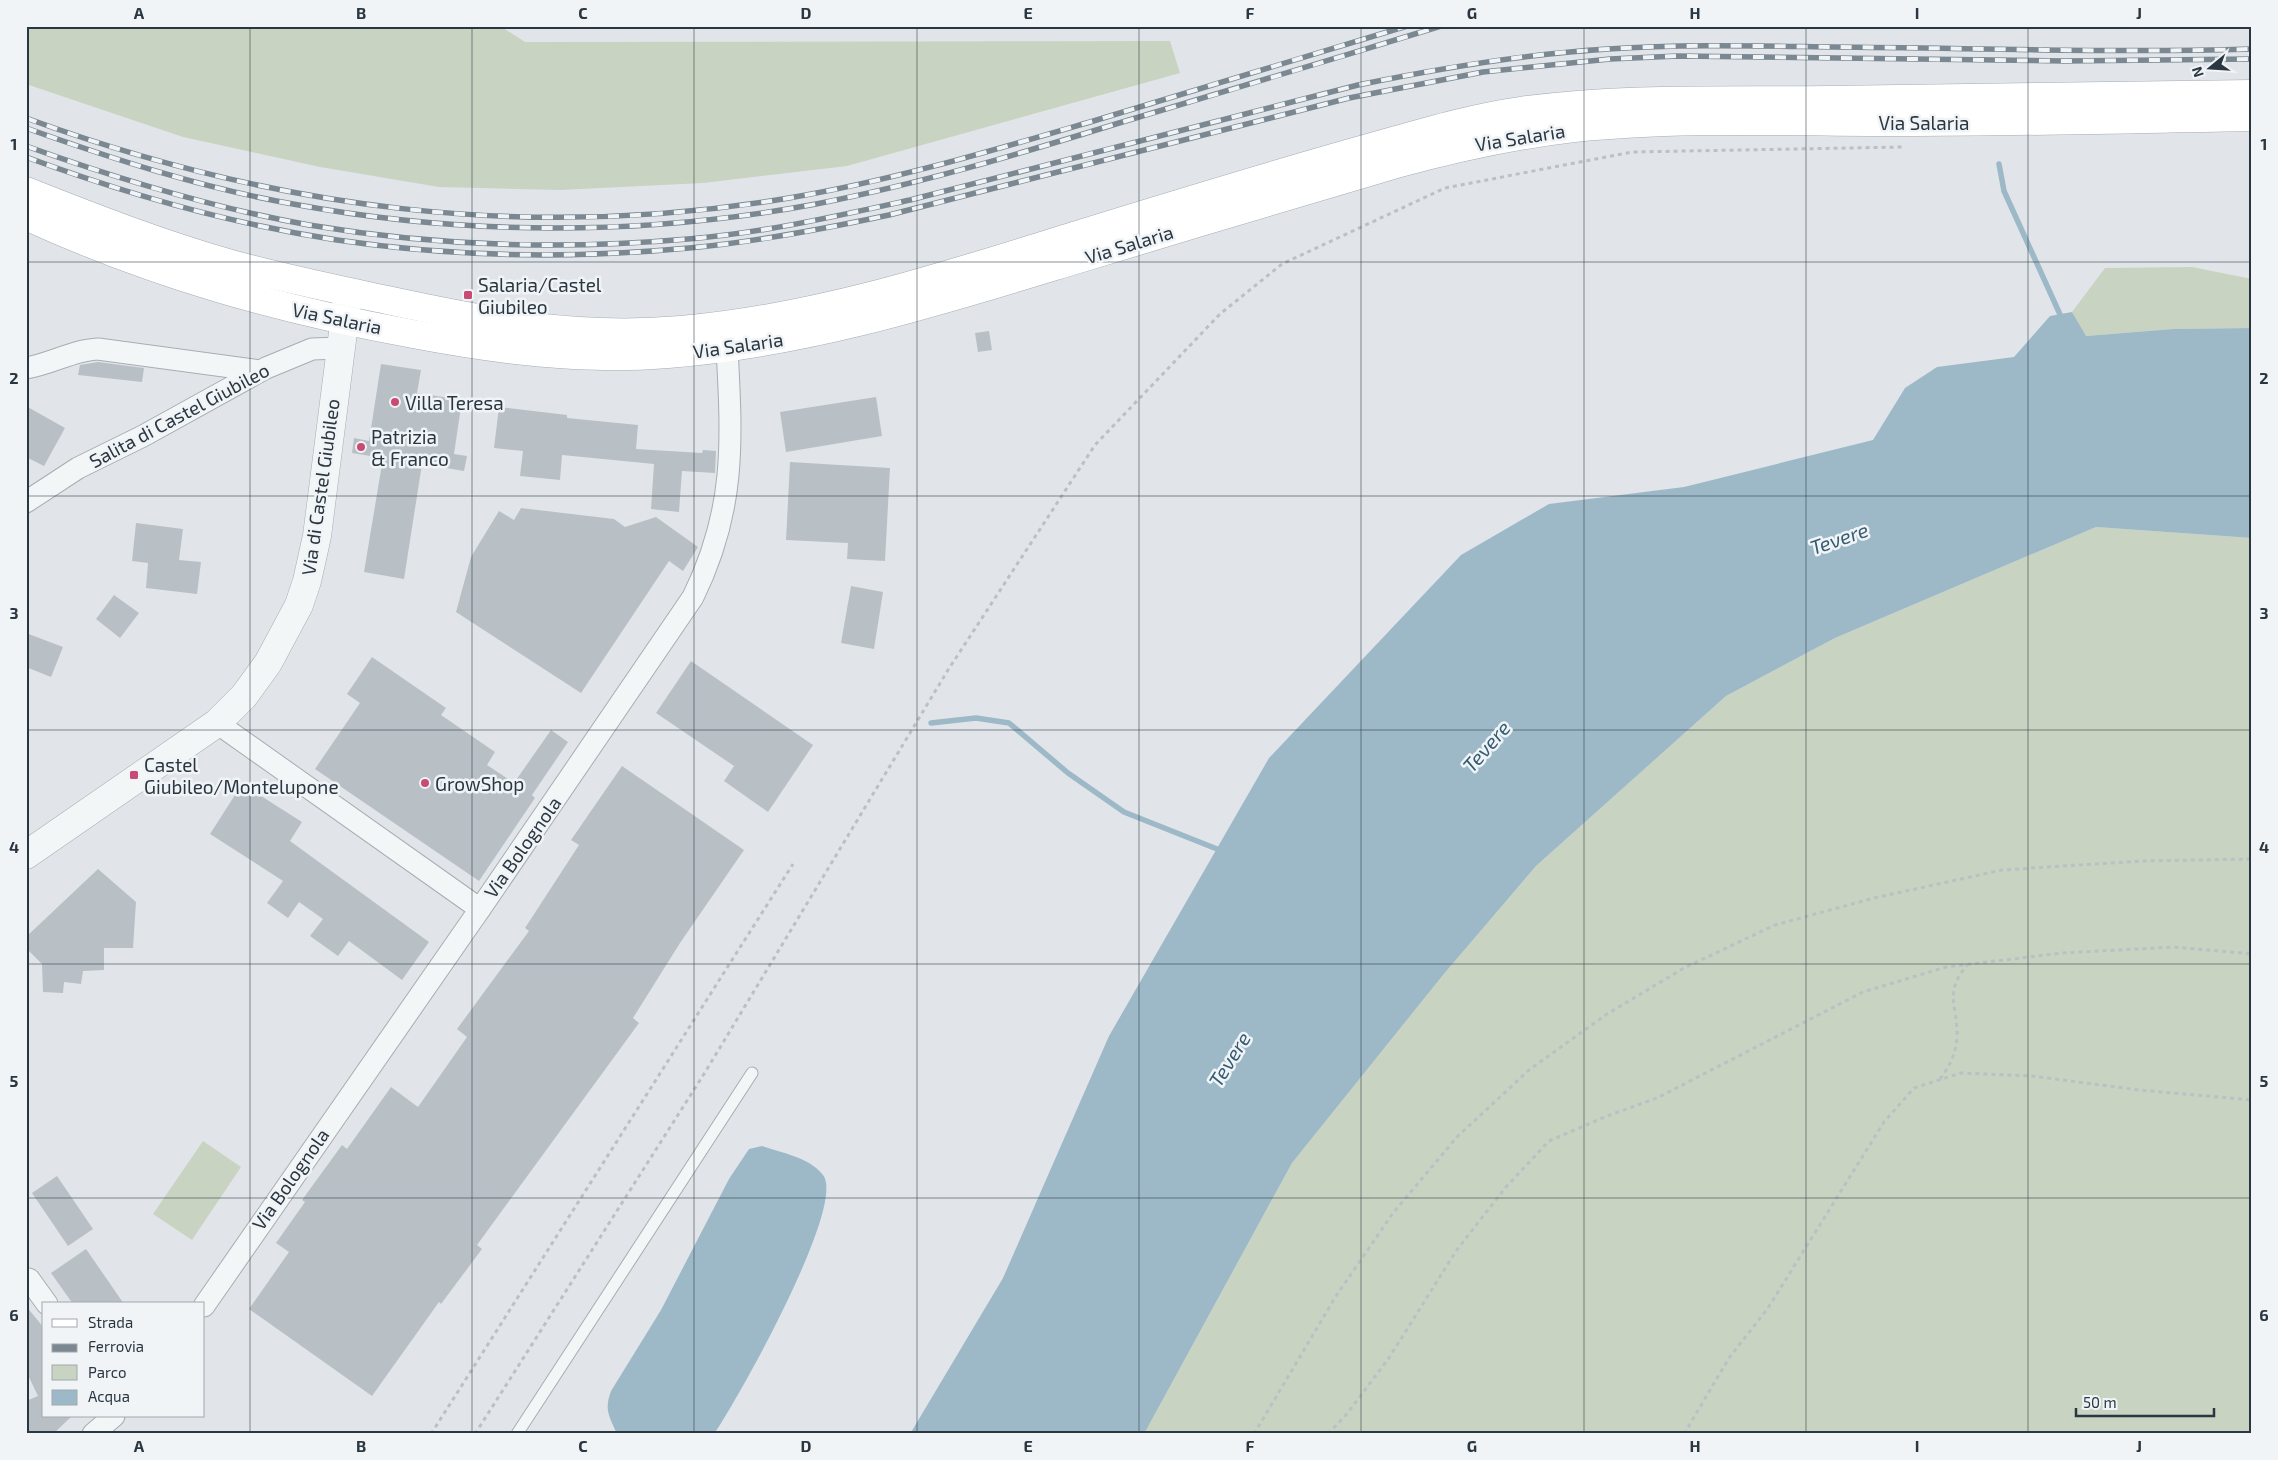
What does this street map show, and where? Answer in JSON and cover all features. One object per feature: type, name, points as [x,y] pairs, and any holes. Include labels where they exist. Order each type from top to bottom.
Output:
[{"type":"main road","name":"Via Salaria","points":[[26,191],[120,228],[223,261],[348,292],[492,322],[556,331],[597,334],[677,330],[762,320],[887,293],[1269,176],[1432,130],[1519,111],[1640,102],[2039,99],[2252,94]]},
{"type":"main road","name":"Via Salaria","points":[[26,216],[98,248],[186,279],[253,299],[344,321],[456,342],[540,354],[634,356],[727,348],[808,335],[865,322],[1396,164],[1455,148],[1526,135],[1574,128],[1665,123],[1987,122],[2252,117]]},
{"type":"street","name":"Via di Castel Giubileo","points":[[26,855],[217,723],[244,696],[268,663],[299,605],[307,581],[317,536],[348,292]]},
{"type":"street","name":"Salita di Castel Giubileo","points":[[26,502],[78,468],[143,436],[260,371],[312,349],[340,348]]},
{"type":"street","name":"Via Bolognola","points":[[205,1305],[687,609],[699,585],[716,540],[726,493],[731,440],[727,348]]},
{"type":"street","points":[[26,368],[44,364],[84,350],[98,349],[260,371]]},
{"type":"street","points":[[217,723],[480,909]]},
{"type":"street","points":[[26,1281],[29,1280],[46,1302]]},
{"type":"street","points":[[93,1434],[112,1418]]},
{"type":"lane","points":[[517,1434],[752,1073]]},
{"type":"path","points":[[475,1434],[704,1074],[948,670],[1095,445],[1220,314],[1282,264],[1445,188],[1632,152]]},
{"type":"path","points":[[1254,1434],[1341,1288],[1393,1214],[1457,1137],[1529,1070],[1607,1014],[1684,968],[1775,925],[1874,898],[2002,870],[2141,861],[2252,860]]},
{"type":"path","points":[[431,1434],[793,864]]},
{"type":"path","points":[[1328,1434],[1346,1415],[1389,1358],[1456,1251],[1506,1187],[1550,1141],[1607,1116],[1666,1094],[1863,992],[1946,967],[2062,953],[2174,947],[2252,954]]},
{"type":"path","points":[[1940,1080],[1952,1063],[1957,1038],[1952,997],[1958,977],[1968,964]]},
{"type":"path","points":[[1684,1434],[1729,1358],[1768,1308],[1884,1122],[1914,1088],[1961,1073],[2032,1076],[2139,1090],[2252,1100]]},
{"type":"green space","points":[[26,26],[500,26],[525,42],[1170,41],[1180,73],[847,166],[703,183],[560,190],[439,187],[320,167],[183,137],[26,84]]},
{"type":"green space","points":[[2192,267],[2252,279],[2252,328],[2173,329],[2085,336],[2072,312],[2105,268]]},
{"type":"green space","points":[[2096,527],[2252,538],[2252,1434],[1144,1434],[1292,1163],[1443,975],[1536,866],[1726,696],[1835,638]]},
{"type":"green space","points":[[203,1141],[241,1167],[192,1240],[153,1214]]},
{"type":"water","name":"Tevere","points":[[2072,312],[2086,336],[2173,329],[2252,328],[2252,538],[2096,527],[1835,638],[1726,696],[1536,866],[1443,975],[1292,1163],[1144,1434],[910,1434],[1003,1278],[1109,1036],[1269,758],[1461,555],[1549,504],[1684,487],[1873,440],[1905,388],[1937,367],[2014,357],[2050,316]]},
{"type":"water","points":[[762,1146],[795,1156],[817,1169],[823,1175],[826,1193],[819,1223],[805,1261],[765,1345],[714,1434],[617,1434],[608,1408],[611,1391],[661,1310],[729,1179],[749,1149]]},
{"type":"building","points":[[989,331],[992,350],[978,352],[975,333]]},
{"type":"building","points":[[98,362],[144,368],[142,382],[78,375],[80,365]]},
{"type":"building","points":[[381,364],[421,370],[417,393],[462,400],[454,454],[467,456],[464,471],[422,464],[404,579],[364,572],[383,458],[352,453],[354,438],[369,441]]},
{"type":"building","points":[[876,397],[882,436],[786,452],[780,412]]},
{"type":"building","points":[[26,406],[65,428],[44,466],[26,457]]},
{"type":"building","points":[[499,407],[567,415],[567,418],[638,425],[636,449],[702,453],[703,450],[716,451],[715,473],[682,471],[679,512],[651,509],[654,464],[562,455],[560,480],[520,476],[523,451],[494,448]]},
{"type":"building","points":[[790,462],[890,468],[885,561],[847,559],[848,543],[786,540]]},
{"type":"building","points":[[521,508],[614,519],[625,527],[656,517],[698,547],[683,571],[669,561],[581,693],[456,612],[471,557],[499,511],[514,520]]},
{"type":"building","points":[[136,523],[183,529],[179,560],[201,562],[197,594],[146,588],[148,563],[132,561]]},
{"type":"building","points":[[851,586],[883,592],[874,649],[841,643]]},
{"type":"building","points":[[114,595],[139,613],[120,638],[96,619]]},
{"type":"building","points":[[26,633],[63,647],[51,677],[26,667]]},
{"type":"building","name":"GrowShop","points":[[372,657],[446,708],[441,715],[495,752],[487,765],[514,783],[551,730],[568,742],[532,795],[535,798],[479,881],[315,769],[360,703],[347,694]]},
{"type":"building","points":[[691,661],[813,745],[768,812],[724,781],[734,766],[656,713]]},
{"type":"building","points":[[622,766],[744,850],[680,943],[633,1018],[639,1023],[477,1245],[482,1249],[441,1304],[439,1302],[372,1396],[249,1309],[289,1252],[276,1243],[305,1202],[302,1200],[342,1145],[347,1149],[391,1087],[418,1107],[467,1037],[457,1029],[529,931],[525,928],[579,845],[571,840]]},
{"type":"building","points":[[242,784],[302,822],[290,841],[429,942],[402,980],[349,941],[338,956],[310,936],[323,919],[299,902],[288,918],[267,903],[283,881],[210,834]]},
{"type":"building","points":[[98,869],[136,902],[133,948],[104,948],[104,970],[83,971],[81,984],[64,982],[63,993],[43,992],[42,964],[26,948],[26,937]]},
{"type":"building","points":[[57,1176],[93,1229],[68,1246],[32,1193]]},
{"type":"building","points":[[86,1249],[123,1302],[72,1302],[51,1273]]},
{"type":"building","points":[[26,1306],[42,1326],[42,1418],[70,1418],[53,1434],[26,1434],[26,1401],[38,1396],[26,1371]]},
{"type":"waterway","points":[[1999,164],[2004,191],[2063,321]]},
{"type":"waterway","points":[[931,723],[976,718],[1009,723],[1068,773],[1124,812],[1217,849]]},
{"type":"railway","points":[[26,118],[119,149],[213,175],[307,195],[402,209],[498,216],[594,217],[691,211],[829,191],[946,163],[1100,119],[1407,26]]},
{"type":"railway","points":[[26,128],[92,151],[225,190],[293,204],[358,214],[423,222],[554,228],[686,222],[816,204],[931,178],[1044,146],[1441,26]]},
{"type":"railway","points":[[26,146],[166,192],[237,210],[309,225],[403,238],[451,242],[546,245],[641,242],[744,233],[827,218],[910,200],[1358,85],[1451,67],[1545,54],[1636,47],[1692,46],[2095,50],[2252,49]]},
{"type":"railway","points":[[26,157],[64,171],[180,206],[258,225],[337,240],[381,246],[469,253],[601,254],[645,252],[739,242],[889,215],[1349,98],[1483,72],[1610,59],[1678,56],[2065,61],[2252,59]]},
{"type":"place","name":"Salaria/Castel Giubileo","points":[[468,295]]},
{"type":"place","name":"Villa Teresa","points":[[395,402]]},
{"type":"place","name":"Patrizia & Franco","points":[[361,447]]},
{"type":"place","name":"Castel Giubileo/Montelupone","points":[[134,775]]},
{"type":"place","name":"GrowShop","points":[[425,783]]}]
